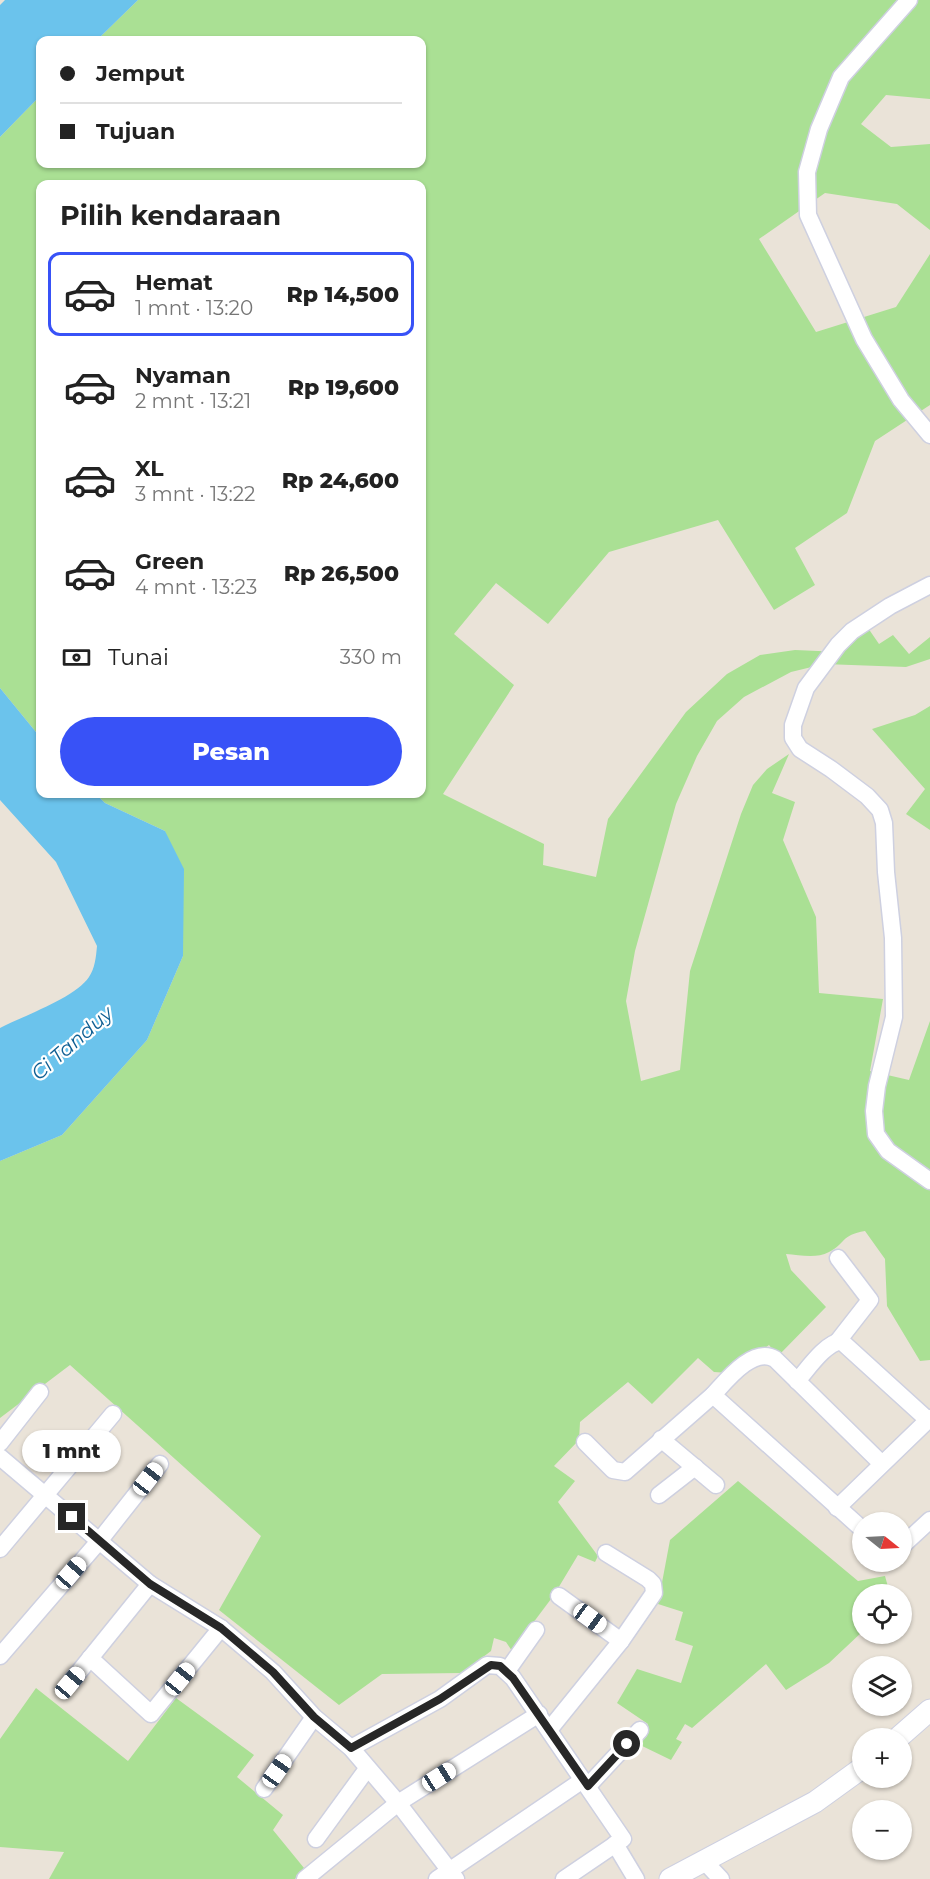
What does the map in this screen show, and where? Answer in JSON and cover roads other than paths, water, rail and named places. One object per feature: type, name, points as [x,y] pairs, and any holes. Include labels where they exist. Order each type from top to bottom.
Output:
[{"type":"street","points":[[909,0],[841,76],[819,129],[807,172],[808,215],[864,339],[901,400],[930,435]]},
{"type":"street","points":[[930,585],[890,606],[852,631],[838,645],[806,688],[793,725],[796,745],[867,796],[880,810],[884,823],[892,938],[894,1017],[877,1086],[874,1111],[876,1134],[888,1151],[930,1181]]},
{"type":"street","points":[[797,1381],[838,1341],[870,1300],[838,1258]]},
{"type":"street","points":[[837,1508],[929,1419],[843,1341],[838,1341]]},
{"type":"street","points":[[585,1442],[614,1470],[621,1473],[628,1470],[731,1376],[763,1355],[775,1359],[881,1463]]},
{"type":"street","points":[[0,1443],[40,1392]]},
{"type":"street","points":[[712,1395],[852,1521]]},
{"type":"street","points":[[0,1549],[113,1414]]},
{"type":"street","points":[[661,1439],[716,1485]]},
{"type":"street","points":[[0,1457],[150,1584],[221,1628],[273,1672],[314,1717],[351,1748],[398,1803],[448,1876],[586,1783],[640,1730]]},
{"type":"street","points":[[0,1656],[100,1540],[160,1464]]},
{"type":"street","points":[[659,1495],[695,1467]]},
{"type":"street","points":[[912,1537],[930,1520]]},
{"type":"street","points":[[549,1730],[652,1600],[654,1588],[648,1579],[606,1553]]},
{"type":"street","points":[[70,1683],[150,1584]]},
{"type":"street","points":[[559,1596],[621,1641]]},
{"type":"street","points":[[90,1658],[152,1714],[221,1628]]},
{"type":"street","points":[[507,1671],[536,1630]]},
{"type":"street","points":[[351,1748],[440,1699],[487,1665],[500,1666],[507,1671],[539,1714],[623,1839],[564,1879]]},
{"type":"street","points":[[909,1728],[930,1710]]},
{"type":"street","points":[[305,1879],[398,1803],[539,1714]]},
{"type":"street","points":[[264,1789],[314,1717]]},
{"type":"street","points":[[316,1839],[367,1769]]},
{"type":"street","points":[[670,1879],[815,1802],[852,1774]]},
{"type":"street","points":[[615,1844],[636,1879]]},
{"type":"street","points":[[703,1860],[722,1879]]},
{"type":"water","points":[[5,0],[138,0],[101,36],[36,36],[36,100],[0,137],[0,5]]},
{"type":"water","name":"Ci Tanduy","points":[[0,688],[36,732],[36,798],[100,798],[105,803],[165,831],[184,869],[183,956],[147,1040],[62,1135],[0,1161],[0,1028],[48,1006],[82,985],[93,970],[97,946],[56,862],[0,800]]}]
